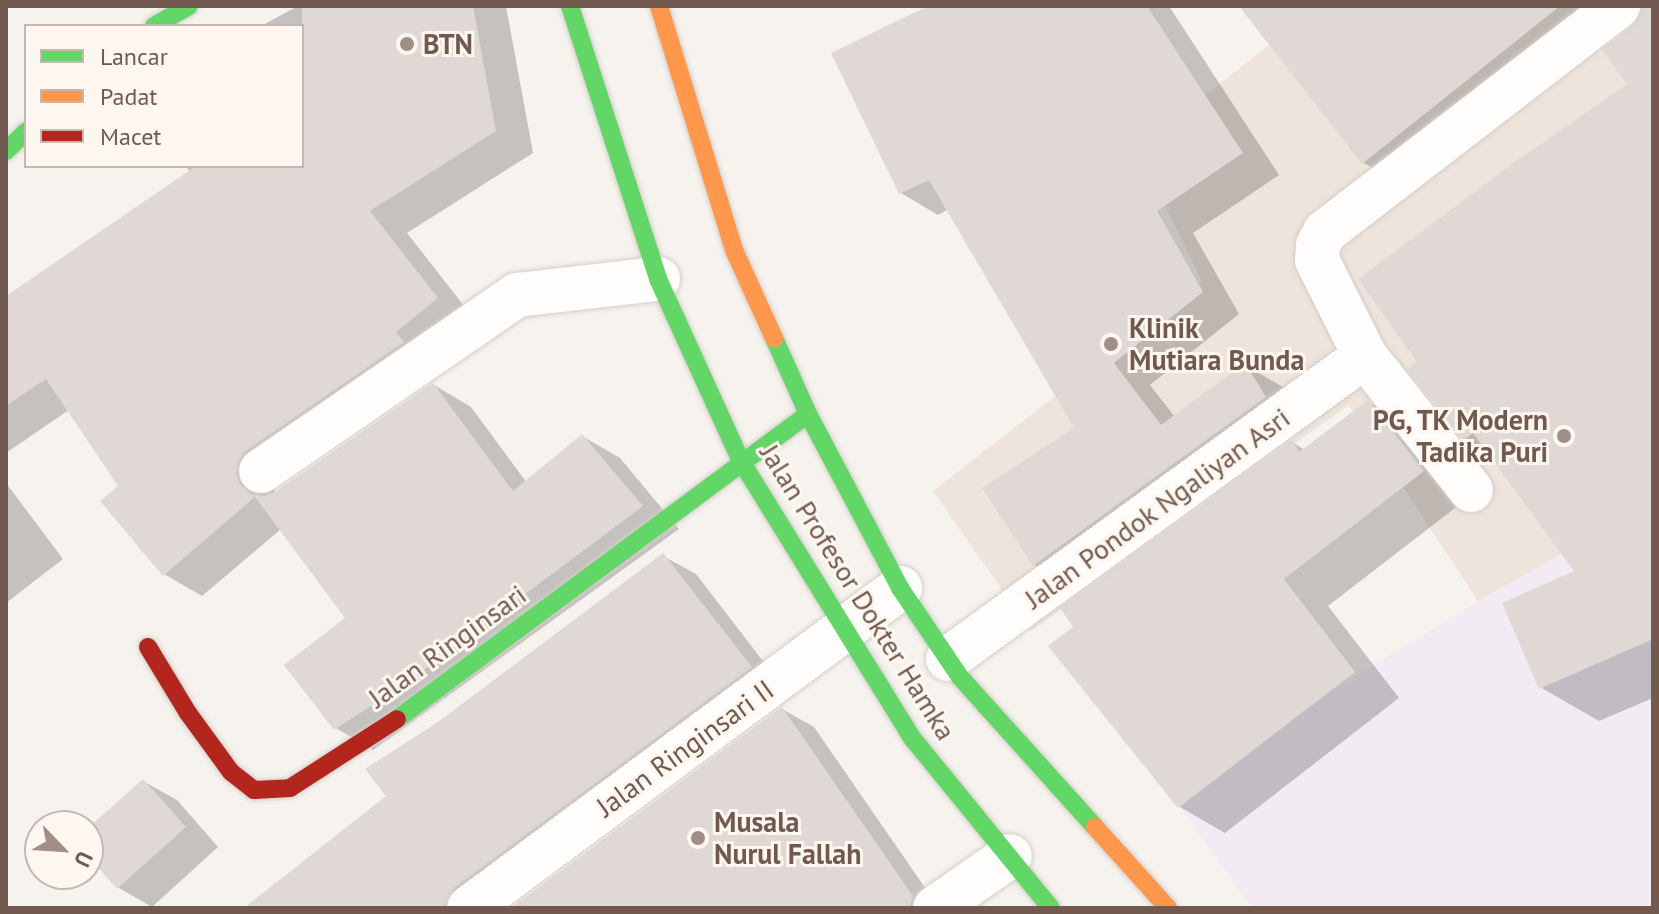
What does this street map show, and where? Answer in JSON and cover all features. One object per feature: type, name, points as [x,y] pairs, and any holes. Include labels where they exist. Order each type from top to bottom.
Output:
[{"type":"main road","points":[[158,24],[189,6]]},
{"type":"main road","name":"Jalan Profesor Dokter Hamka","points":[[570,6],[658,279],[741,461],[844,633],[913,739],[1051,908]]},
{"type":"main road","name":"Jalan Profesor Dokter Hamka","points":[[659,6],[734,250],[808,414],[900,588],[948,659],[1168,908]]},
{"type":"main road","points":[[6,151],[24,134]]},
{"type":"main road","name":"Jalan Ringinsari","points":[[148,647],[188,713],[231,772],[254,790],[290,788],[423,702],[741,461],[808,414]]},
{"type":"street","points":[[1471,490],[1365,356],[1317,260],[1318,245],[1325,232],[1618,6]]},
{"type":"street","points":[[261,471],[517,295],[658,279]]},
{"type":"street","name":"Jalan Pondok Ngaliyan Asri","points":[[948,659],[1365,356]]},
{"type":"street","name":"Jalan Ringinsari II","points":[[469,908],[844,633],[900,588]]},
{"type":"street","points":[[935,908],[1010,856]]},
{"type":"shaded area","points":[[1318,6],[1653,6],[1638,511],[1478,601],[1349,405],[1031,631],[933,491],[1202,282],[1138,149]]},
{"type":"shaded area","points":[[1653,504],[1653,908],[1252,908],[1169,792],[1478,601]]},
{"type":"building","points":[[302,6],[473,6],[496,131],[370,211],[438,298],[396,332],[404,342],[246,451],[239,460],[236,472],[240,484],[251,494],[264,496],[275,492],[433,383],[513,491],[582,434],[643,506],[409,681],[334,730],[284,665],[345,618],[255,497],[163,576],[100,501],[118,486],[46,379],[6,406],[6,296],[193,168],[304,168]]},
{"type":"building","points":[[928,6],[1147,6],[1243,153],[1157,211],[1203,292],[1114,363],[1161,425],[1245,363],[1266,397],[1033,566],[982,488],[1074,428],[929,180],[899,194],[831,53]]},
{"type":"building","points":[[1239,6],[1560,6],[1362,164]]},
{"type":"building","points":[[1642,6],[1653,6],[1653,639],[1539,689],[1502,603],[1574,571],[1473,433],[1464,440],[1407,369],[1417,362],[1358,279],[1512,164],[1627,84],[1602,50],[1634,25]]},
{"type":"building","points":[[1368,400],[1424,471],[1284,579],[1355,672],[1178,808],[1048,646],[1073,627],[1060,608],[1292,440],[1299,452]]},
{"type":"building","points":[[663,553],[752,667],[454,888],[444,908],[244,908],[386,796],[365,769],[438,722]]},
{"type":"building","points":[[782,707],[913,896],[910,908],[511,908]]},
{"type":"building","points":[[143,779],[186,827],[117,889],[104,874],[104,814]]},
{"type":"traffic: fast","points":[[158,24],[189,6]]},
{"type":"traffic: fast","points":[[570,6],[658,279],[741,461],[913,739],[1051,908]]},
{"type":"traffic: fast","points":[[6,151],[24,134]]},
{"type":"traffic: fast","points":[[774,338],[808,414],[900,588],[960,677],[1095,827]]},
{"type":"traffic: fast","points":[[397,719],[808,414]]},
{"type":"traffic: slow","points":[[659,6],[734,250],[774,338]]},
{"type":"traffic: slow","points":[[1095,827],[1168,908]]},
{"type":"traffic: jam","points":[[148,647],[188,713],[231,772],[254,790],[290,788],[397,719]]},
{"type":"place","name":"BTN","points":[[407,44]]},
{"type":"place","name":"Klinik Mutiara Bunda","points":[[1111,344]]},
{"type":"place","name":"PG, TK Modern Tadika Puri","points":[[1564,436]]},
{"type":"place","name":"Musala Nurul Fallah","points":[[698,838]]}]
